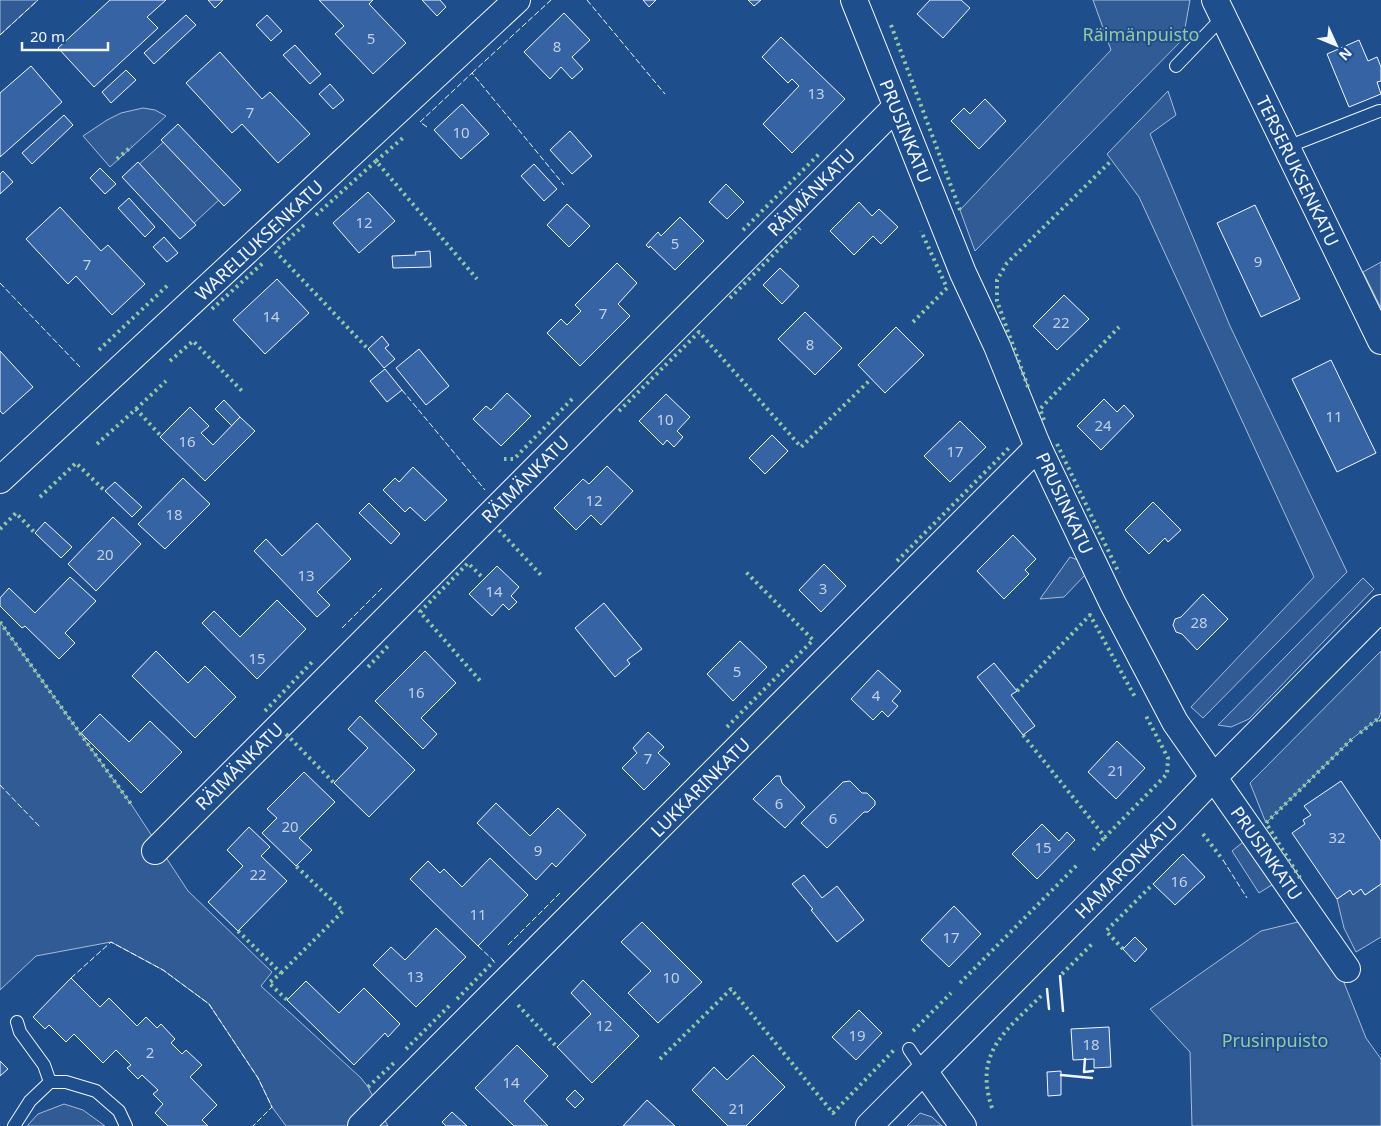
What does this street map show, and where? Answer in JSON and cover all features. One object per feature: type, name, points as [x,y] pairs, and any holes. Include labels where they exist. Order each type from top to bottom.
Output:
[{"type":"street","name":"WARELIUKSENKATU","points":[[0,480],[517,0]]},
{"type":"street","name":"PRUSINKATU","points":[[854,0],[963,273],[997,346],[1038,447],[1098,574],[1175,722],[1347,969]]},
{"type":"street","name":"TERSERUKSENKATU","points":[[1219,8],[1381,342]]},
{"type":"street","name":"RÄIMÄNKATU","points":[[155,851],[896,107]]},
{"type":"street","name":"LUKKARINKATU","points":[[361,1126],[1038,447]]},
{"type":"street","name":"HAMARONKATU","points":[[869,1126],[1174,820],[1381,608]]},
{"type":"street","points":[[924,1071],[963,1126]]},
{"type":"lane","points":[[1176,66],[1219,8]]},
{"type":"lane","points":[[1287,147],[1379,111]]},
{"type":"lane","points":[[17,1022],[20,1032],[44,1065],[50,1082]]},
{"type":"lane","points":[[909,1049],[924,1071]]},
{"type":"lane","points":[[14,1126],[30,1101],[50,1082],[66,1082],[96,1091],[119,1111],[126,1126]]},
{"type":"shaded area","points":[[0,0],[38,0],[0,35]]},
{"type":"shaded area","name":"Räimänpuisto","points":[[1093,0],[1190,0],[1183,39],[975,251],[960,210],[1111,50]]},
{"type":"shaded area","points":[[1168,91],[1176,115],[1150,134],[1230,326],[1347,572],[1203,718],[1191,707],[1314,577],[1139,197],[1107,154]]},
{"type":"shaded area","points":[[143,108],[155,110],[166,116],[110,167],[83,136],[121,113]]},
{"type":"shaded area","points":[[179,128],[233,187],[179,237],[125,177]]},
{"type":"shaded area","points":[[1381,262],[1381,308],[1363,272]]},
{"type":"shaded area","points":[[1070,557],[1078,560],[1085,575],[1064,597],[1040,599]]},
{"type":"shaded area","points":[[1363,578],[1374,589],[1249,719],[1231,727],[1218,725]]},
{"type":"shaded area","points":[[0,622],[131,804],[188,891],[272,972],[261,986],[361,1078],[368,1087],[388,1126],[286,1126],[272,1107],[258,1078],[209,1004],[163,970],[111,942],[36,956],[0,990]]},
{"type":"shaded area","points":[[1381,651],[1381,712],[1379,718],[1353,738],[1266,823],[1250,783]]},
{"type":"shaded area","points":[[1248,838],[1275,883],[1259,893],[1232,851]]},
{"type":"shaded area","points":[[1381,884],[1381,937],[1356,952],[1344,928],[1337,899],[1350,890],[1353,895],[1361,889],[1365,895]]},
{"type":"shaded area","name":"Prusinpuisto","points":[[1302,921],[1343,980],[1366,1038],[1381,1059],[1381,1126],[1192,1126],[1190,1052],[1150,1009],[1261,931]]},
{"type":"shaded area","points":[[64,1104],[83,1110],[105,1126],[27,1126],[38,1114]]},
{"type":"shaded area","points":[[920,1113],[932,1117],[942,1126],[907,1126]]},
{"type":"building","points":[[110,0],[166,0],[147,17],[158,28],[94,87],[58,48]]},
{"type":"building","points":[[208,0],[223,0],[215,8]]},
{"type":"building","points":[[319,0],[373,0],[369,4],[406,43],[373,74],[335,34],[344,26]]},
{"type":"building","points":[[422,0],[440,0],[446,7],[437,16]]},
{"type":"building","points":[[643,0],[656,0],[649,7]]},
{"type":"building","points":[[748,0],[761,0],[754,6]]},
{"type":"building","points":[[930,0],[961,0],[970,8],[943,38],[917,14]]},
{"type":"building","points":[[564,13],[590,40],[572,57],[583,69],[572,79],[561,67],[550,79],[524,52]]},
{"type":"building","points":[[186,15],[196,25],[154,64],[144,53]]},
{"type":"building","points":[[267,15],[282,31],[271,41],[256,25]]},
{"type":"building","points":[[781,37],[845,99],[792,153],[763,124],[799,86],[792,79],[788,83],[762,57]]},
{"type":"building","points":[[1359,40],[1368,61],[1377,57],[1381,67],[1381,81],[1377,82],[1381,94],[1349,107],[1327,54]]},
{"type":"building","points":[[295,45],[321,74],[310,84],[283,55]]},
{"type":"building","points":[[220,52],[262,99],[270,92],[310,134],[278,163],[242,124],[232,133],[186,83]]},
{"type":"building","points":[[31,66],[62,102],[0,157],[0,93]]},
{"type":"building","points":[[126,70],[136,80],[111,103],[102,92]]},
{"type":"building","points":[[330,84],[344,100],[333,109],[319,94]]},
{"type":"building","points":[[985,99],[1006,121],[979,149],[951,121],[964,108],[970,114]]},
{"type":"building","points":[[462,104],[489,134],[461,159],[434,130]]},
{"type":"building","points":[[64,115],[73,125],[32,164],[22,153]]},
{"type":"building","points":[[178,124],[241,190],[224,206],[161,140]]},
{"type":"building","points":[[570,131],[592,156],[572,174],[550,150]]},
{"type":"building","points":[[138,162],[196,225],[180,239],[122,177]]},
{"type":"building","points":[[534,164],[557,189],[544,201],[521,176]]},
{"type":"building","points":[[100,168],[116,184],[105,194],[90,178]]},
{"type":"building","points":[[3,171],[13,182],[0,194],[0,174]]},
{"type":"building","points":[[726,184],[744,202],[727,219],[709,202]]},
{"type":"building","points":[[368,192],[395,221],[359,253],[333,223]]},
{"type":"building","points":[[129,198],[155,227],[145,237],[118,208]]},
{"type":"building","points":[[859,202],[872,216],[879,209],[898,227],[881,244],[873,236],[854,255],[830,231]]},
{"type":"building","points":[[567,204],[590,226],[569,247],[547,225]]},
{"type":"building","points":[[1255,205],[1300,299],[1261,317],[1217,223]]},
{"type":"building","points":[[60,207],[101,251],[108,245],[145,284],[112,315],[76,276],[68,284],[26,239]]},
{"type":"building","points":[[680,217],[704,241],[675,270],[650,246],[649,248],[646,245],[658,232],[661,236]]},
{"type":"building","points":[[164,237],[178,253],[167,262],[153,247]]},
{"type":"building","points":[[430,251],[431,267],[393,268],[392,256],[416,255],[415,252]]},
{"type":"building","points":[[617,263],[637,283],[618,304],[630,316],[580,366],[547,333],[561,319],[567,325],[581,311],[575,305]]},
{"type":"building","points":[[780,268],[799,286],[782,304],[763,285]]},
{"type":"building","points":[[277,279],[309,313],[265,354],[233,320]]},
{"type":"building","points":[[1064,295],[1089,319],[1057,350],[1033,326]]},
{"type":"building","points":[[805,312],[842,348],[815,375],[778,339]]},
{"type":"building","points":[[896,327],[924,355],[885,393],[858,365]]},
{"type":"building","points":[[382,336],[389,345],[385,348],[395,359],[384,368],[368,349]]},
{"type":"building","points":[[419,349],[449,386],[426,405],[396,368]]},
{"type":"building","points":[[0,351],[33,387],[3,414],[0,411]]},
{"type":"building","points":[[1331,360],[1376,453],[1337,472],[1292,379]]},
{"type":"building","points":[[385,369],[402,390],[387,402],[370,381]]},
{"type":"building","points":[[507,393],[531,416],[501,446],[473,419],[486,406],[491,410]]},
{"type":"building","points":[[666,394],[690,417],[677,431],[683,437],[674,447],[667,440],[663,445],[639,421]]},
{"type":"building","points":[[1104,399],[1117,412],[1124,405],[1134,416],[1101,450],[1077,426]]},
{"type":"building","points":[[224,400],[240,417],[232,426],[215,409]]},
{"type":"building","points":[[190,407],[209,426],[201,433],[213,445],[240,417],[255,431],[205,481],[160,437]]},
{"type":"building","points":[[960,421],[986,447],[950,482],[924,456]]},
{"type":"building","points":[[772,435],[788,451],[765,474],[749,458]]},
{"type":"building","points":[[607,466],[633,491],[601,525],[591,515],[576,530],[554,508],[583,479],[589,484]]},
{"type":"building","points":[[413,467],[447,500],[425,521],[410,507],[405,512],[383,490],[395,478],[399,482]]},
{"type":"building","points":[[183,478],[210,504],[165,549],[138,524]]},
{"type":"building","points":[[115,482],[142,507],[132,517],[105,491]]},
{"type":"building","points":[[1153,502],[1181,530],[1168,542],[1165,538],[1149,554],[1125,530]]},
{"type":"building","points":[[369,503],[400,534],[391,544],[359,513]]},
{"type":"building","points":[[113,517],[141,544],[96,591],[68,564]]},
{"type":"building","points":[[45,522],[72,547],[61,558],[35,533]]},
{"type":"building","points":[[317,523],[351,559],[317,592],[330,605],[317,617],[254,551],[266,539],[282,556]]},
{"type":"building","points":[[1013,535],[1036,559],[1025,570],[1029,574],[1004,599],[977,571]]},
{"type":"building","points":[[824,564],[846,586],[821,612],[799,590]]},
{"type":"building","points":[[497,566],[519,587],[511,596],[517,602],[509,610],[503,604],[492,616],[469,594]]},
{"type":"building","points":[[70,577],[96,601],[65,633],[75,643],[59,659],[25,626],[22,628],[0,606],[0,598],[9,588],[35,613]]},
{"type":"building","points":[[1203,594],[1228,619],[1197,650],[1182,634],[1176,632],[1173,625],[1175,619],[1181,617]]},
{"type":"building","points":[[277,600],[306,629],[257,679],[202,623],[214,611],[240,637]]},
{"type":"building","points":[[604,603],[642,649],[627,660],[630,664],[615,677],[575,628]]},
{"type":"building","points":[[740,641],[767,667],[733,701],[707,674]]},
{"type":"building","points":[[156,651],[188,683],[205,666],[236,697],[195,738],[132,676]]},
{"type":"building","points":[[425,651],[456,683],[421,718],[437,734],[423,749],[375,701]]},
{"type":"building","points":[[994,663],[1017,691],[1011,695],[1035,726],[1023,735],[977,677]]},
{"type":"building","points":[[878,670],[901,691],[892,701],[898,706],[888,717],[882,711],[873,720],[851,699]]},
{"type":"building","points":[[100,714],[129,742],[150,721],[182,752],[141,793],[81,733]]},
{"type":"building","points":[[360,716],[415,770],[369,817],[334,783],[368,748],[348,729]]},
{"type":"building","points":[[648,732],[664,747],[658,753],[670,764],[644,790],[622,768],[637,753],[633,748]]},
{"type":"building","points":[[1117,741],[1145,768],[1116,799],[1088,772]]},
{"type":"building","points":[[304,772],[335,802],[299,838],[312,850],[296,866],[262,833],[277,818],[267,809]]},
{"type":"building","points":[[776,776],[780,776],[782,783],[805,807],[785,828],[753,799]]},
{"type":"building","points":[[850,781],[862,793],[867,793],[875,801],[875,805],[868,812],[864,812],[827,848],[801,823],[843,782]]},
{"type":"building","points":[[1341,781],[1381,841],[1381,884],[1365,895],[1361,889],[1353,895],[1350,890],[1337,899],[1292,833],[1305,824],[1303,820],[1311,815],[1304,806]]},
{"type":"building","points":[[496,803],[530,836],[558,808],[586,835],[556,867],[552,863],[536,880],[477,823]]},
{"type":"building","points":[[1042,824],[1059,841],[1067,832],[1075,840],[1037,879],[1012,854]]},
{"type":"building","points":[[249,827],[270,847],[261,856],[287,881],[238,931],[208,902],[243,866],[227,850]]},
{"type":"building","points":[[1183,854],[1205,877],[1175,905],[1153,884]]},
{"type":"building","points":[[490,858],[528,895],[478,946],[410,879],[428,861],[440,873],[444,869],[462,887]]},
{"type":"building","points":[[804,875],[822,898],[837,886],[864,920],[837,942],[792,884]]},
{"type":"building","points":[[954,906],[981,934],[949,967],[921,940]]},
{"type":"building","points":[[642,922],[702,982],[658,1023],[628,993],[651,971],[621,942]]},
{"type":"building","points":[[436,928],[466,957],[416,1007],[373,965],[391,947],[405,960]]},
{"type":"building","points":[[1135,937],[1147,949],[1135,962],[1123,949]]},
{"type":"building","points":[[71,978],[100,1007],[109,998],[137,1026],[146,1017],[157,1028],[161,1024],[175,1039],[171,1043],[182,1054],[186,1050],[202,1065],[190,1077],[217,1105],[202,1120],[208,1126],[168,1126],[155,1113],[163,1104],[153,1094],[158,1090],[142,1075],[138,1079],[127,1068],[131,1065],[116,1050],[103,1063],[74,1034],[66,1042],[49,1025],[45,1029],[33,1017]]},
{"type":"building","points":[[583,980],[639,1036],[592,1083],[557,1047],[591,1014],[571,993]]},
{"type":"building","points":[[306,981],[339,1013],[364,988],[400,1024],[388,1037],[385,1033],[354,1065],[287,1000]]},
{"type":"building","points":[[859,1010],[882,1033],[856,1060],[832,1037]]},
{"type":"building","points":[[1109,1027],[1111,1067],[1094,1068],[1094,1059],[1073,1060],[1071,1029]]},
{"type":"building","points":[[517,1045],[548,1076],[524,1101],[548,1126],[514,1126],[475,1088]]},
{"type":"building","points":[[753,1055],[785,1087],[746,1126],[728,1126],[692,1090],[714,1067],[727,1080]]},
{"type":"building","points":[[0,1061],[8,1069],[0,1076]]},
{"type":"building","points":[[1061,1071],[1061,1095],[1048,1096],[1047,1072]]},
{"type":"building","points":[[575,1090],[584,1099],[575,1108],[566,1099]]},
{"type":"building","points":[[647,1100],[675,1126],[623,1126]]},
{"type":"building","points":[[452,1112],[467,1126],[446,1126],[442,1122]]},
{"type":"hedge","points":[[891,25],[960,210]]},
{"type":"hedge","points":[[376,161],[404,137]]},
{"type":"hedge","points":[[117,159],[132,146]]},
{"type":"hedge","points":[[743,230],[820,153]]},
{"type":"hedge","points":[[1028,387],[997,301],[997,280],[1007,263],[1112,160]]},
{"type":"hedge","points":[[316,215],[376,161],[477,279]]},
{"type":"hedge","points":[[304,225],[275,251],[368,349]]},
{"type":"hedge","points":[[730,298],[800,228]]},
{"type":"hedge","points":[[913,322],[947,288],[921,231]]},
{"type":"hedge","points":[[212,309],[264,262]]},
{"type":"hedge","points":[[99,350],[169,284]]},
{"type":"hedge","points":[[1044,420],[1040,409],[1119,327]]},
{"type":"hedge","points":[[619,411],[699,332],[801,447],[871,379]]},
{"type":"hedge","points":[[170,361],[193,341],[243,392]]},
{"type":"hedge","points":[[136,409],[166,381]]},
{"type":"hedge","points":[[504,459],[514,459],[574,397]]},
{"type":"hedge","points":[[97,444],[136,409],[161,436]]},
{"type":"hedge","points":[[1057,444],[1119,573]]},
{"type":"hedge","points":[[897,561],[1011,446]]},
{"type":"hedge","points":[[40,497],[76,463],[105,491]]},
{"type":"hedge","points":[[0,529],[16,513],[35,533]]},
{"type":"hedge","points":[[499,530],[541,575]]},
{"type":"hedge","points":[[481,576],[468,563],[420,612],[482,683]]},
{"type":"hedge","points":[[727,727],[813,640],[746,572]]},
{"type":"hedge","points":[[1017,691],[1090,615],[1135,697]]},
{"type":"hedge","points":[[0,622],[131,804]]},
{"type":"hedge","points":[[368,667],[390,644]]},
{"type":"hedge","points":[[265,711],[314,660]]},
{"type":"hedge","points":[[1023,735],[1105,837],[1167,774],[1168,758],[1145,714]]},
{"type":"hedge","points":[[1360,733],[1379,718],[1381,721]]},
{"type":"hedge","points":[[286,734],[334,783]]},
{"type":"hedge","points":[[1300,878],[1266,823],[1353,738]]},
{"type":"hedge","points":[[1203,834],[1223,860]]},
{"type":"hedge","points":[[1093,850],[1105,837]]},
{"type":"hedge","points":[[960,983],[1078,864]]},
{"type":"hedge","points":[[281,973],[343,911],[296,866]]},
{"type":"hedge","points":[[1123,949],[1106,931],[1153,884]]},
{"type":"hedge","points":[[238,931],[281,973],[269,983],[287,1000]]},
{"type":"hedge","points":[[1062,974],[1092,944]]},
{"type":"hedge","points":[[457,999],[494,961]]},
{"type":"hedge","points":[[660,1059],[731,989],[833,1113],[895,1049]]},
{"type":"hedge","points":[[913,1031],[951,993]]},
{"type":"hedge","points":[[992,1108],[987,1088],[987,1071],[990,1056],[1006,1031],[1044,993]]},
{"type":"hedge","points":[[406,1049],[450,1005]]},
{"type":"hedge","points":[[518,1005],[557,1047]]},
{"type":"hedge","points":[[368,1087],[396,1061]]},
{"type":"fence","points":[[0,35],[38,0]]},
{"type":"fence","points":[[472,73],[551,0]]},
{"type":"fence","points":[[587,0],[665,94]]},
{"type":"fence","points":[[427,127],[420,122],[472,73],[564,185]]},
{"type":"fence","points":[[0,283],[80,367]]},
{"type":"fence","points":[[402,390],[485,490]]},
{"type":"fence","points":[[342,628],[382,588]]},
{"type":"fence","points":[[0,785],[41,828]]},
{"type":"fence","points":[[1223,860],[1247,898]]},
{"type":"fence","points":[[508,945],[560,893]]},
{"type":"fence","points":[[71,978],[111,942],[163,970],[209,1004],[258,1078],[272,1107],[253,1126]]},
{"type":"fence","points":[[478,946],[494,961]]},
{"type":"wall","points":[[1060,976],[1063,1011]]},
{"type":"wall","points":[[1047,989],[1049,1009]]},
{"type":"wall","points":[[1085,1059],[1084,1072],[1093,1071]]},
{"type":"wall","points":[[1061,1075],[1092,1078]]}]
